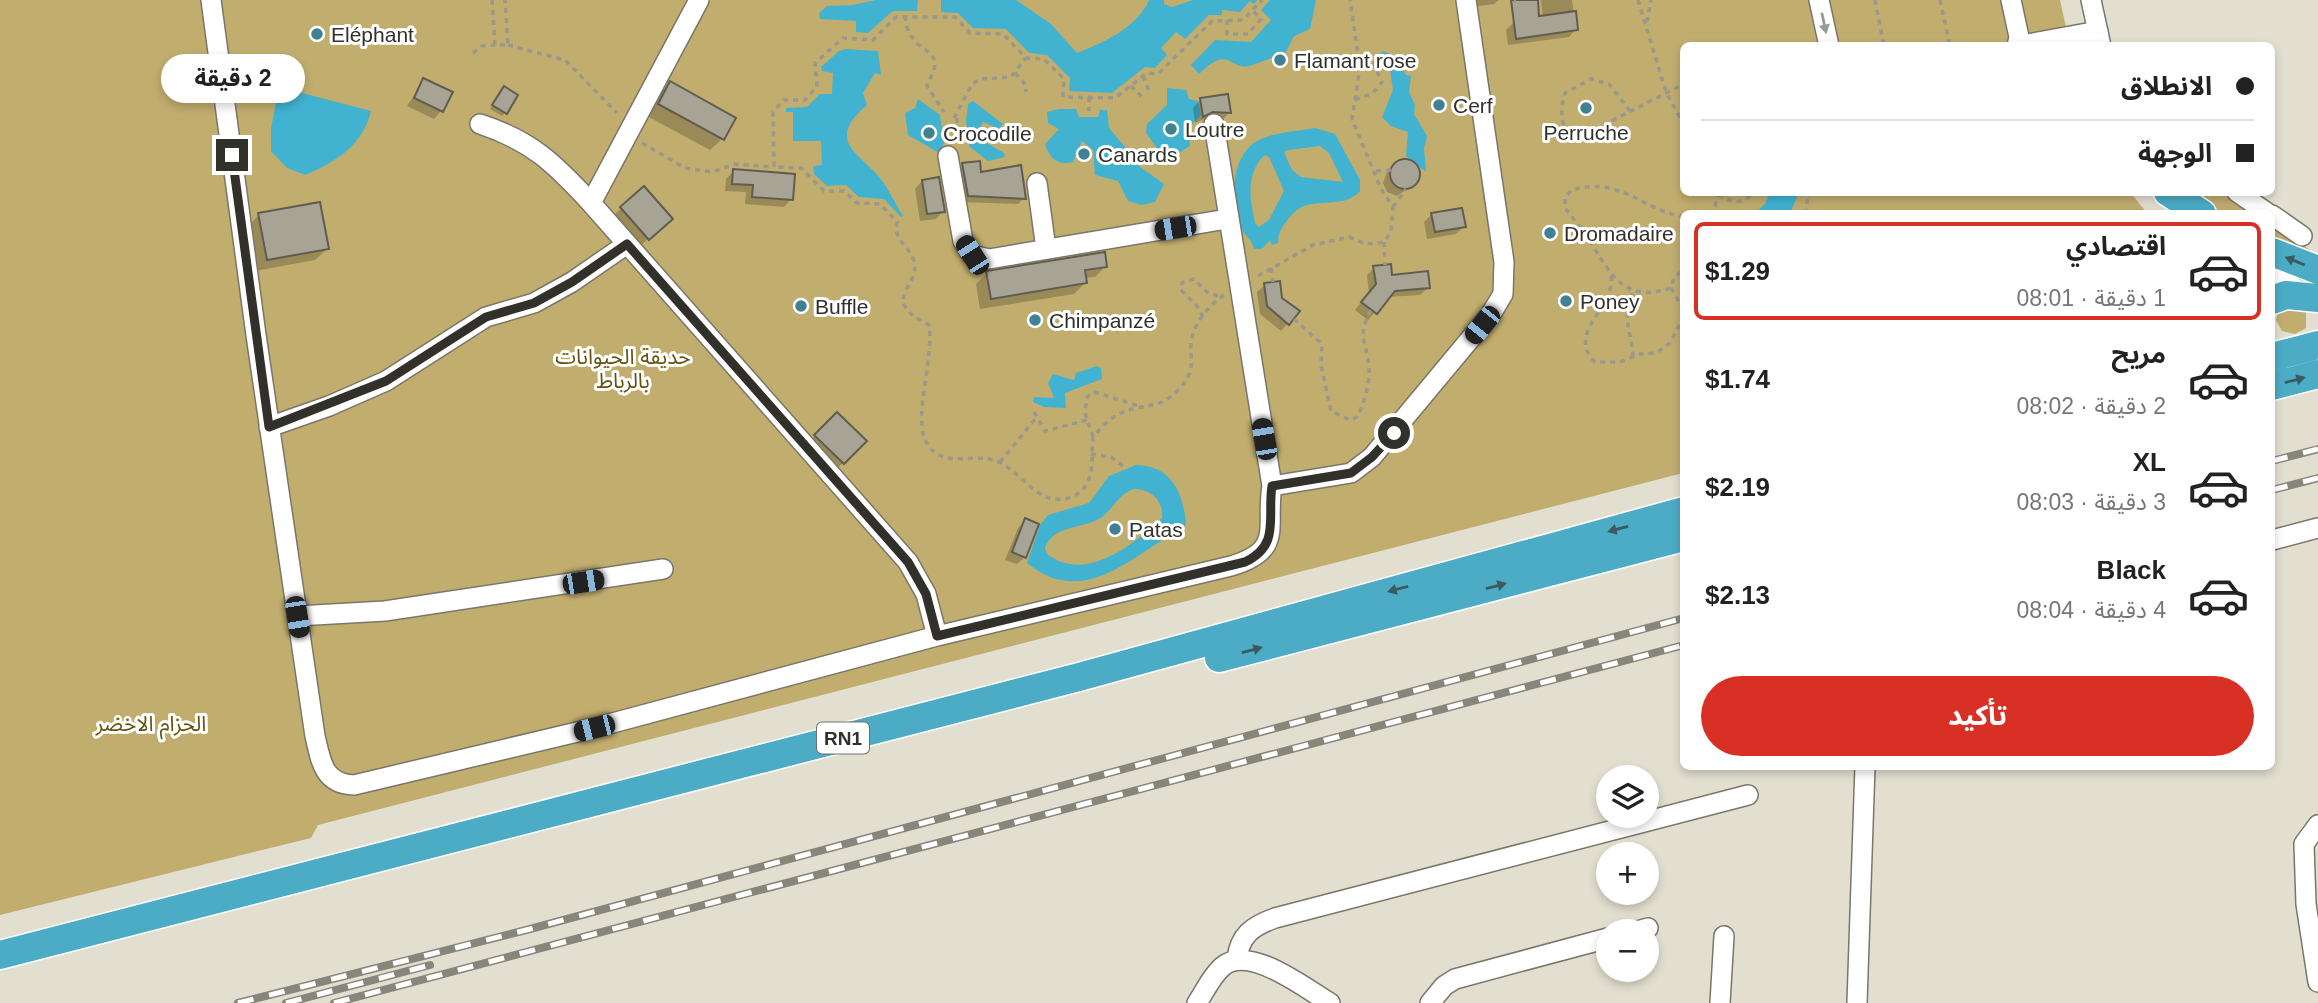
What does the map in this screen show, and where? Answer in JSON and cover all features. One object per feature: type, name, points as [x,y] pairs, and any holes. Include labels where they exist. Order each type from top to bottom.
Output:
[{"type":"highway","points":[[2174,196],[2196,210]]},
{"type":"highway","points":[[2275,255],[2317,293]]},
{"type":"highway","points":[[2275,299],[2286,295],[2317,293]]},
{"type":"highway","points":[[2275,385],[2318,374]]},
{"type":"highway","name":"RN1","points":[[0,955],[1079,677],[1680,512]]},
{"type":"highway","name":"RN1","points":[[0,975],[1680,538]]},
{"type":"street","points":[[211,0],[269,427],[321,764],[334,780],[354,785],[594,728],[937,636],[1245,562],[1262,551],[1270,538],[1272,486],[1227,219],[1214,124]]},
{"type":"street","points":[[591,203],[699,0]]},
{"type":"street","points":[[1272,486],[1351,473],[1372,457],[1491,314],[1503,294],[1504,262],[1466,0]]},
{"type":"street","points":[[1819,0],[1828,42]]},
{"type":"street","points":[[2011,0],[2018,42]]},
{"type":"street","points":[[2034,42],[2099,38],[2091,0]]},
{"type":"street","points":[[480,124],[522,140],[540,151],[591,203],[908,562],[926,594],[937,636]]},
{"type":"street","points":[[948,156],[963,241],[972,255],[989,259],[1227,219]]},
{"type":"street","points":[[1037,183],[1046,249]]},
{"type":"street","points":[[2162,196],[2174,210]]},
{"type":"street","points":[[2243,196],[2264,210]]},
{"type":"street","points":[[2275,217],[2302,236]]},
{"type":"street","points":[[269,427],[386,381],[486,317],[534,303],[572,282],[627,244]]},
{"type":"street","points":[[2275,277],[2317,293]]},
{"type":"street","points":[[2275,539],[2318,528]]},
{"type":"street","points":[[297,617],[384,611],[663,569]]},
{"type":"street","points":[[1857,1003],[1865,770]]},
{"type":"street","points":[[1237,960],[1238,947],[1244,936],[1255,926],[1275,918],[1748,795]]},
{"type":"street","points":[[2318,825],[2304,844],[2306,904],[2318,982]]},
{"type":"street","points":[[1720,1003],[1724,936]]},
{"type":"street","points":[[1430,1003],[1444,986],[1455,979],[1596,941]]},
{"type":"street","points":[[1197,1003],[1224,965],[1245,959],[1266,966],[1330,1003]]},
{"type":"path","points":[[492,0],[495,45]]},
{"type":"path","points":[[473,53],[482,46],[508,45],[505,0]]},
{"type":"path","points":[[1144,408],[1094,392],[1087,397],[1087,420],[1093,437],[1088,481],[1076,496],[1064,500],[1050,499],[1034,491],[1000,462],[973,458],[958,462],[946,458],[925,439],[922,425],[931,341],[929,325],[913,316],[903,304],[905,288],[914,273],[914,262],[898,240],[898,222],[880,204],[858,203],[844,191],[824,191],[802,168],[774,167],[774,112],[784,100],[804,100],[817,86],[815,63],[843,38],[873,40],[896,17],[955,17],[970,33],[1003,34],[1026,58],[1044,59],[1064,79],[1063,97],[1115,98],[1147,73],[1158,74],[1212,21],[1243,20],[1262,0]]},
{"type":"path","points":[[1350,0],[1360,68],[1352,119],[1376,171],[1381,189],[1393,207],[1391,232],[1384,242],[1385,265]]},
{"type":"path","points":[[1638,0],[1666,92],[1680,118]]},
{"type":"path","points":[[1647,26],[1651,0]]},
{"type":"path","points":[[1875,0],[1883,42]]},
{"type":"path","points":[[1940,0],[1949,42]]},
{"type":"path","points":[[1227,20],[1227,34],[1248,34],[1262,19],[1252,10]]},
{"type":"path","points":[[905,16],[911,40],[934,58],[936,66],[927,86],[944,112]]},
{"type":"path","points":[[1354,100],[1373,93],[1382,82],[1373,63],[1358,55]]},
{"type":"path","points":[[954,118],[972,84],[980,79],[1011,77],[1026,58]]},
{"type":"path","points":[[1015,73],[1025,84],[1026,92]]},
{"type":"path","points":[[1143,76],[1149,91]]},
{"type":"path","points":[[1630,111],[1609,84],[1591,79],[1565,93],[1561,106],[1561,122],[1570,142],[1680,86]]},
{"type":"path","points":[[1130,86],[1142,97]]},
{"type":"path","points":[[1089,97],[1089,111]]},
{"type":"path","points":[[1376,171],[1391,170]]},
{"type":"path","points":[[1680,216],[1664,214],[1633,195],[1611,188],[1585,186],[1571,190],[1565,198],[1565,208],[1611,276],[1609,298],[1586,331],[1585,345],[1595,362],[1620,362],[1656,353],[1670,344],[1680,322]]},
{"type":"path","points":[[1393,207],[1406,190]]},
{"type":"path","points":[[1722,196],[1732,202],[1745,202],[1751,196]]},
{"type":"path","points":[[1093,437],[1116,415],[1160,405],[1178,390],[1190,374],[1194,359],[1191,343],[1203,317],[1220,297],[1313,245],[1349,237],[1360,245],[1384,242]]},
{"type":"path","points":[[1271,268],[1273,282]]},
{"type":"path","points":[[1680,273],[1674,278],[1671,288],[1680,305]]},
{"type":"path","points":[[1611,276],[1634,289],[1657,293],[1671,288]]},
{"type":"path","points":[[1203,317],[1181,290],[1182,284],[1194,279],[1207,292],[1220,297]]},
{"type":"path","points":[[1633,357],[1625,324],[1626,309],[1634,289]]},
{"type":"path","points":[[1294,319],[1322,344],[1326,398],[1331,411],[1350,420],[1357,417],[1362,409],[1367,386],[1369,372],[1362,336],[1371,309]]},
{"type":"path","points":[[1034,412],[1045,430],[1051,431],[1087,420]]},
{"type":"path","points":[[1000,462],[1036,418]]},
{"type":"path","points":[[1091,454],[1111,457],[1124,467]]},
{"type":"green space","name":"حديقة الحيوانات بالرباط","points":[[0,0],[2060,0],[2069,42],[1680,42],[1680,196],[2133,196],[2145,210],[1680,210],[1680,474],[318,825],[311,838],[0,915]]},
{"type":"green space","points":[[2186,196],[2226,196],[2248,210],[2209,210]]},
{"type":"green space","points":[[2275,228],[2318,255],[2318,264],[2275,246]]},
{"type":"green space","points":[[2279,308],[2306,309],[2306,328],[2295,334],[2282,331],[2276,320]]},
{"type":"water","points":[[876,0],[918,0],[917,11],[893,11],[868,33],[856,32],[856,21],[820,19],[819,13],[827,6],[853,5]]},
{"type":"water","points":[[941,0],[1016,0],[1051,24],[1077,53],[1119,33],[1137,18],[1149,0],[1164,0],[1164,4],[1172,7],[1193,0],[1257,0],[1254,4],[1250,1],[1240,12],[1222,10],[1222,15],[1209,15],[1185,39],[1176,32],[1161,48],[1167,55],[1155,68],[1145,67],[1112,93],[1069,91],[1070,78],[1047,55],[1029,53],[1006,29],[973,28],[958,13],[941,12]]},
{"type":"water","points":[[1270,0],[1316,0],[1310,29],[1294,36],[1286,52],[1249,66],[1237,65],[1223,59],[1209,65],[1199,74],[1191,65],[1215,40],[1251,42],[1271,20],[1261,10]]},
{"type":"water","points":[[839,51],[878,51],[881,75],[875,73],[863,93],[867,105],[848,128],[847,137],[855,153],[883,182],[903,216],[901,217],[884,199],[859,197],[846,185],[827,186],[814,174],[813,166],[822,165],[821,141],[793,141],[793,112],[786,112],[786,108],[807,107],[820,94],[832,94],[833,73],[822,71],[821,67]]},
{"type":"water","points":[[1382,51],[1395,56],[1406,75],[1411,76],[1409,92],[1415,105],[1414,114],[1427,136],[1424,148],[1426,172],[1406,156],[1408,132],[1391,126],[1382,117],[1393,90],[1390,70],[1378,60]]},
{"type":"water","points":[[279,87],[371,111],[362,134],[347,151],[305,175],[287,168],[271,151],[271,128]]},
{"type":"water","points":[[1167,88],[1186,90],[1189,99],[1198,101],[1201,115],[1189,127],[1190,146],[1175,155],[1162,155],[1146,133],[1147,124],[1167,105]]},
{"type":"water","points":[[918,99],[940,115],[944,143],[939,153],[908,135],[905,113],[915,108]]},
{"type":"water","points":[[973,101],[1003,124],[999,129],[983,122],[978,133],[987,143],[1004,153],[1005,157],[988,161],[969,146],[966,121],[968,104]]},
{"type":"water","points":[[1076,109],[1079,117],[1098,117],[1100,110],[1107,110],[1109,128],[1125,147],[1132,161],[1164,184],[1155,202],[1142,205],[1128,201],[1118,181],[1095,175],[1093,150],[1082,141],[1073,162],[1063,163],[1052,157],[1045,144],[1059,129],[1048,123],[1047,112]]},
{"type":"water","points":[[1315,128],[1335,134],[1360,180],[1360,191],[1344,201],[1306,205],[1297,210],[1282,227],[1278,243],[1272,245],[1270,240],[1262,249],[1254,249],[1243,231],[1235,208],[1235,181],[1243,156],[1250,146],[1261,139]],"holes":[[[1320,146],[1329,153],[1343,182],[1301,177],[1292,170],[1284,152]],[[1265,155],[1269,157],[1284,191],[1269,220],[1259,227],[1255,223],[1251,187],[1254,170]]]},
{"type":"water","points":[[1768,196],[1798,196],[1791,210],[1758,210]]},
{"type":"water","points":[[1097,366],[1101,368],[1102,379],[1065,393],[1066,408],[1044,407],[1033,402],[1034,397],[1054,398],[1048,383],[1053,374],[1074,380],[1076,373]]},
{"type":"water","points":[[1136,465],[1158,470],[1173,482],[1178,491],[1186,524],[1126,564],[1088,580],[1068,581],[1048,576],[1027,563],[1040,525],[1048,515],[1089,503],[1109,476]],"holes":[[[1134,489],[1146,491],[1159,501],[1162,518],[1124,549],[1093,563],[1077,565],[1062,562],[1047,554],[1045,548],[1054,536],[1097,520],[1123,495]]]},
{"type":"building","points":[[1511,0],[1538,0],[1539,16],[1576,11],[1578,30],[1516,39]]},
{"type":"building","points":[[423,78],[453,92],[443,112],[414,98]]},
{"type":"building","points":[[670,81],[736,118],[724,140],[658,104]]},
{"type":"building","points":[[504,86],[518,95],[507,114],[492,105]]},
{"type":"building","points":[[1228,94],[1231,113],[1213,112],[1203,117],[1200,98]]},
{"type":"building","points":[[1405,159],[1416,163],[1420,174],[1416,185],[1405,189],[1394,185],[1390,174],[1394,163]]},
{"type":"building","points":[[980,161],[981,172],[1021,165],[1026,199],[968,196],[962,163]]},
{"type":"building","points":[[733,169],[795,174],[793,200],[752,197],[753,185],[732,184]]},
{"type":"building","points":[[939,177],[945,212],[927,214],[922,180]]},
{"type":"building","points":[[644,186],[673,219],[649,240],[620,207]]},
{"type":"building","points":[[320,202],[329,249],[267,260],[258,213]]},
{"type":"building","points":[[1462,208],[1466,227],[1435,232],[1431,213]]},
{"type":"building","points":[[1105,252],[1107,267],[1085,270],[1087,283],[991,299],[986,271]]},
{"type":"building","points":[[1391,264],[1392,275],[1428,271],[1430,288],[1395,291],[1377,314],[1361,302],[1376,284],[1373,266]]},
{"type":"building","points":[[1280,281],[1282,298],[1300,311],[1289,325],[1267,306],[1264,283]]},
{"type":"building","points":[[837,412],[867,441],[844,464],[814,435]]},
{"type":"building","points":[[1025,518],[1039,524],[1026,558],[1012,552]]},
{"type":"railway","points":[[2275,460],[2318,449]]},
{"type":"railway","points":[[2275,489],[2318,478]]},
{"type":"railway","points":[[238,1003],[530,929],[1680,619]]},
{"type":"railway","points":[[334,1003],[1680,646]]},
{"type":"railway","points":[[286,1003],[430,965]]},
{"type":"place","name":"Eléphant","points":[[317,34]]},
{"type":"place","name":"Flamant rose","points":[[1280,60]]},
{"type":"place","name":"Cerf","points":[[1439,105]]},
{"type":"place","name":"Perruche","points":[[1586,108]]},
{"type":"place","name":"Loutre","points":[[1171,129]]},
{"type":"place","name":"Crocodile","points":[[929,133]]},
{"type":"place","name":"Canards","points":[[1084,154]]},
{"type":"place","name":"Dromadaire","points":[[1550,233]]},
{"type":"place","name":"Poney","points":[[1566,301]]},
{"type":"place","name":"Buffle","points":[[801,306]]},
{"type":"place","name":"Chimpanzé","points":[[1035,320]]},
{"type":"place","name":"Patas","points":[[1115,529]]},
{"type":"route","points":[[232,155],[269,427],[329,406],[386,381],[486,317],[534,303],[572,282],[627,244],[908,562],[926,594],[937,636],[1245,562],[1262,551],[1270,538],[1272,531],[1269,499],[1272,486],[1351,473],[1372,457],[1394,433]]},
{"type":"park label","name":"الحزام الاخضر","points":[[151,723]]}]
